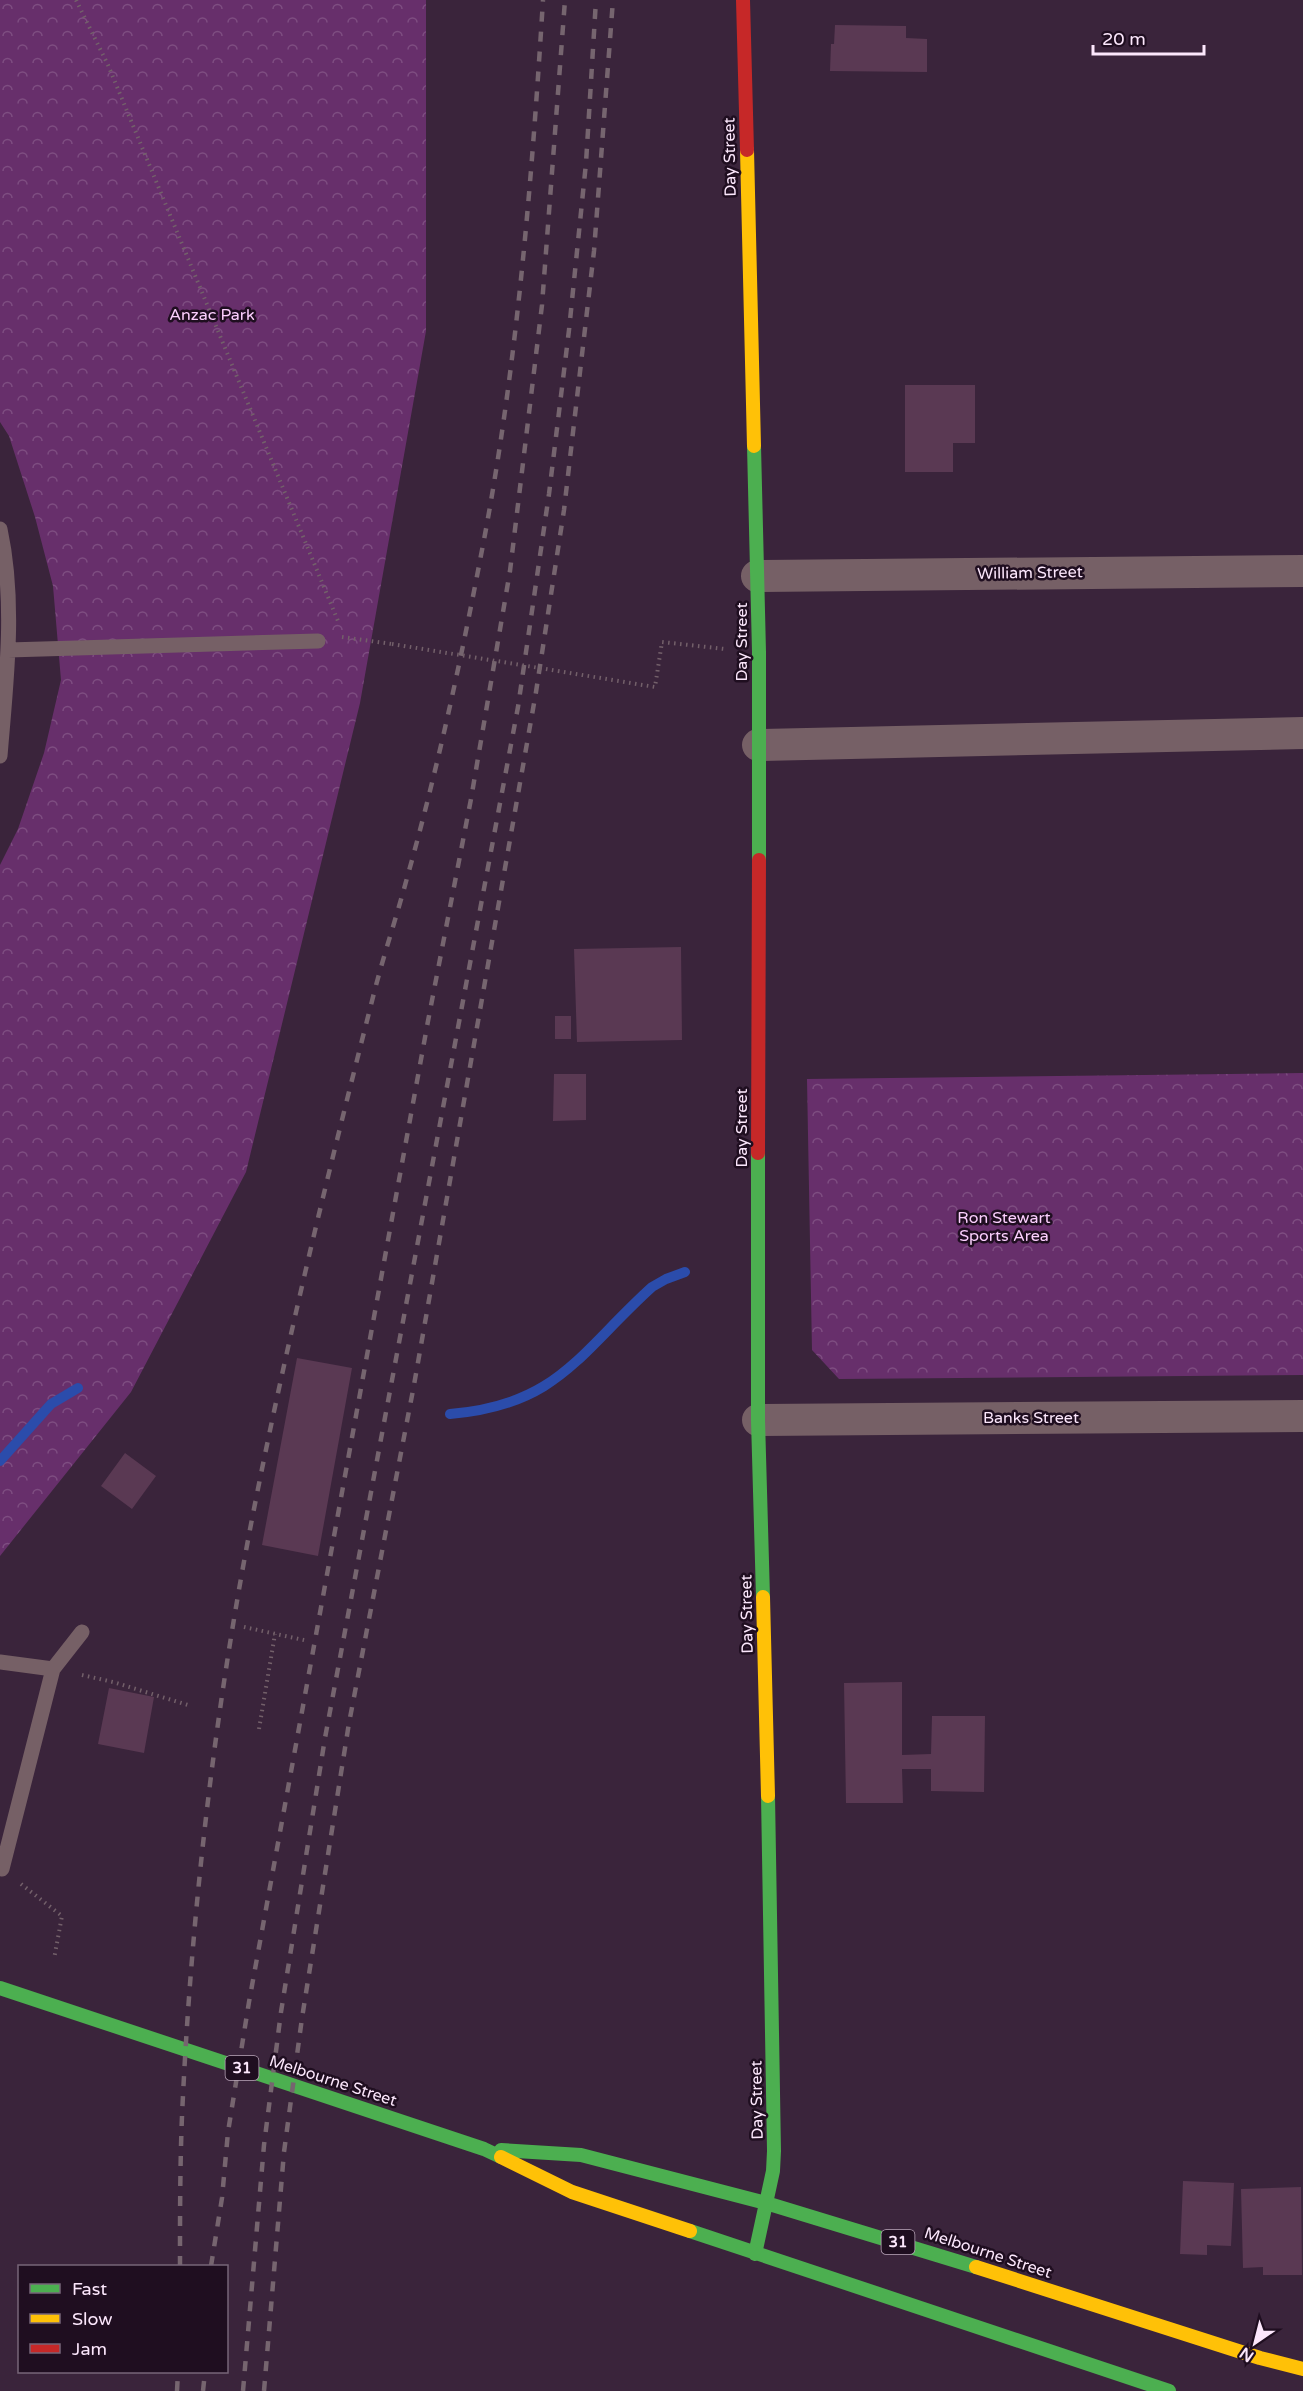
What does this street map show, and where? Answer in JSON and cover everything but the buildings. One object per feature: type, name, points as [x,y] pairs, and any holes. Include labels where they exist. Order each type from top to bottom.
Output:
[{"type":"street","name":"Day Street","points":[[743,0],[758,576],[758,1420],[774,2151],[773,2171],[755,2254]]},
{"type":"street","name":"William Street","points":[[758,576],[1303,570]]},
{"type":"street","points":[[758,745],[1303,733]]},
{"type":"street","name":"Banks Street","points":[[758,1420],[1303,1416]]},
{"type":"street","name":"Melbourne Street","points":[[0,1988],[484,2149],[572,2192],[1169,2391]]},
{"type":"street","name":"Melbourne Street","points":[[484,2149],[581,2155],[766,2203],[938,2254],[1260,2358],[1303,2369]]},
{"type":"lane","points":[[0,529],[7,592],[8,650],[0,756]]},
{"type":"lane","points":[[8,650],[318,641]]},
{"type":"lane","points":[[2,1869],[53,1669],[81,1632]]},
{"type":"lane","points":[[0,1662],[53,1669]]},
{"type":"path","points":[[76,0],[113,76],[339,623],[341,637],[655,687],[662,642],[759,652]]},
{"type":"path","points":[[244,1627],[308,1641]]},
{"type":"path","points":[[259,1729],[274,1634]]},
{"type":"path","points":[[113,1682],[188,1705]]},
{"type":"path","points":[[2,1869],[62,1916],[54,1959]]},
{"type":"green space","name":"Anzac Park","points":[[0,0],[426,0],[426,331],[360,703],[246,1172],[131,1392],[0,1556],[0,865],[18,829],[44,753],[61,680],[53,586],[35,517],[9,436],[0,422]]},
{"type":"green space","name":"Ron Stewart Sports Area","points":[[1303,1073],[1303,1375],[839,1379],[812,1350],[807,1079]]},
{"type":"waterway","points":[[450,1414],[487,1409],[517,1400],[542,1387],[584,1354],[652,1287],[685,1272]]},
{"type":"waterway","points":[[0,1461],[51,1404],[78,1388]]},
{"type":"railway","points":[[180,2265],[182,2116],[191,1966],[206,1816],[226,1667],[252,1519],[293,1324],[376,986],[430,792],[460,661],[486,529],[515,331],[534,133],[543,0]]},
{"type":"railway","points":[[211,2265],[222,2198],[228,2132],[249,2002],[428,1021],[471,799],[510,571],[542,305],[565,0]]},
{"type":"railway","points":[[243,2391],[264,2145],[281,2012],[325,1738],[518,707],[549,494],[569,330],[586,163],[596,0]]},
{"type":"railway","points":[[264,2391],[284,2152],[302,2018],[349,1723],[414,1385],[536,692],[564,510],[594,251],[613,0]]},
{"type":"railway","points":[[177,2391],[178,2373]]},
{"type":"railway","points":[[203,2391],[205,2373]]},
{"type":"traffic: fast","points":[[754,446],[759,652],[759,860]]},
{"type":"traffic: fast","points":[[758,1153],[758,1420],[763,1597]]},
{"type":"traffic: fast","points":[[755,2254],[773,2171],[774,2151],[768,1796]]},
{"type":"traffic: fast","points":[[0,1988],[484,2149],[501,2157]]},
{"type":"traffic: fast","points":[[501,2150],[581,2155],[766,2203],[976,2267]]},
{"type":"traffic: fast","points":[[690,2231],[1169,2391]]},
{"type":"traffic: slow","points":[[747,150],[754,446]]},
{"type":"traffic: slow","points":[[763,1597],[768,1796]]},
{"type":"traffic: slow","points":[[501,2157],[572,2192],[690,2231]]},
{"type":"traffic: slow","points":[[976,2267],[1260,2358],[1303,2369]]},
{"type":"traffic: jam","points":[[743,0],[747,150]]},
{"type":"traffic: jam","points":[[758,1153],[759,860]]}]
